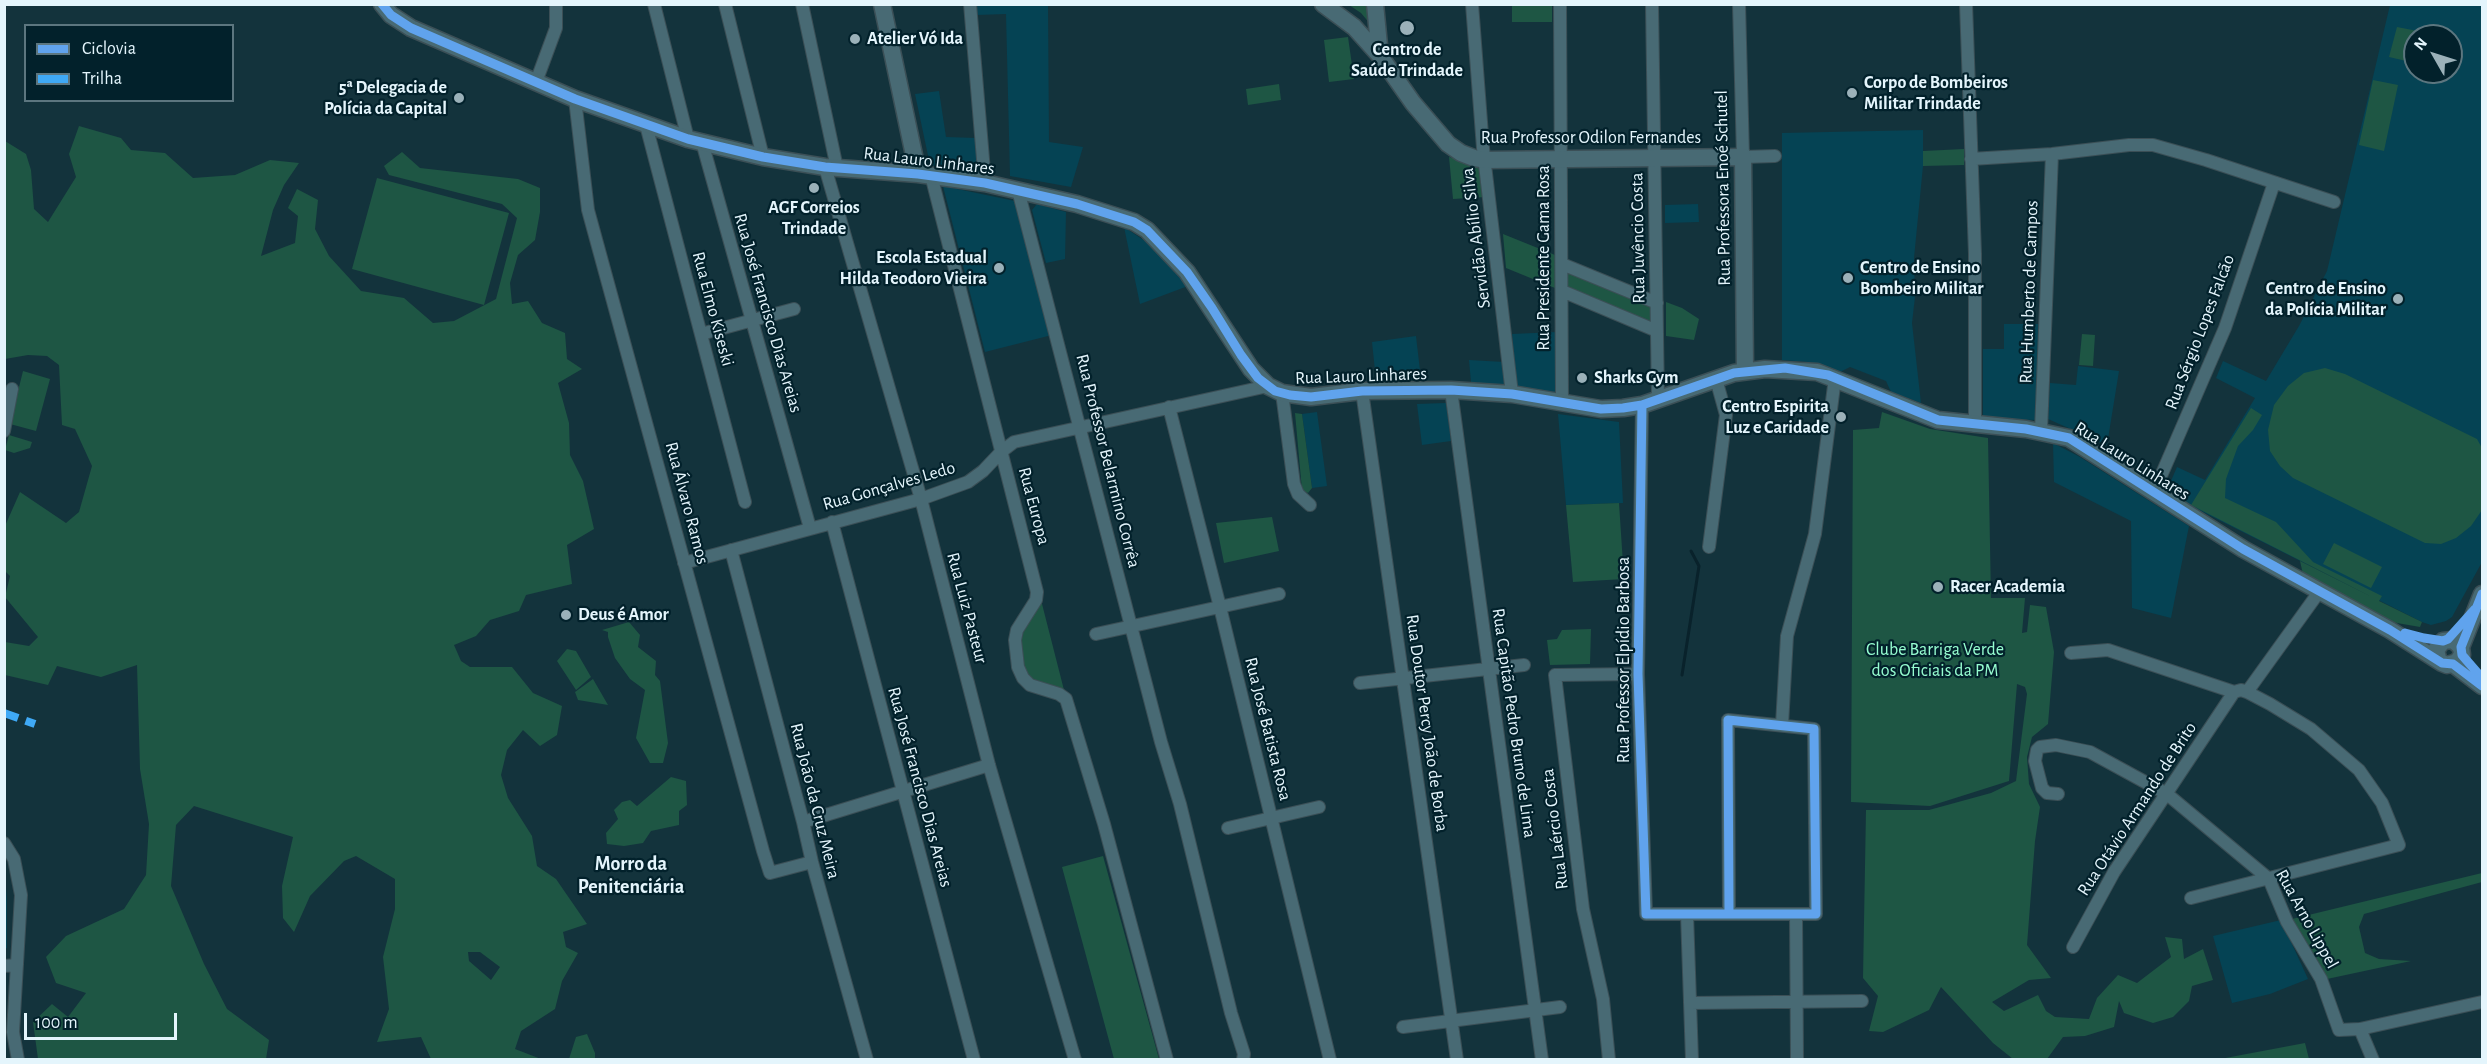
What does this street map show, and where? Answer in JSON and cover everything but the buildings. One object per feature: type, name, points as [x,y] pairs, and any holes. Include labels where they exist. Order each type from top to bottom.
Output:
[{"type":"main road","name":"Rua Lauro Linhares","points":[[382,4],[396,19],[411,28],[575,99],[695,140],[763,157],[831,167],[924,174],[986,183],[1117,215],[1147,230],[1187,272],[1258,378],[1275,390],[1311,397],[1362,391],[1451,390],[1512,394],[1601,409],[1650,403],[1716,378],[1745,371],[1785,368],[1817,372],[1926,417],[1975,426],[2041,431],[2069,438],[2243,549],[2391,630],[2451,651],[2482,678]]},
{"type":"main road","points":[[882,4],[924,174]]},
{"type":"main road","name":"Rua Professor Odilon Fernandes","points":[[1323,4],[1354,27],[1380,56],[1413,103],[1448,144],[1461,153],[1485,160],[1743,157]]},
{"type":"main road","name":"Rua Professor Odilon Fernandes","points":[[1375,4],[1380,56]]},
{"type":"main road","name":"Rua Professora Enoé Schutel","points":[[1743,157],[1745,371]]},
{"type":"main road","points":[[2451,651],[2479,601]]},
{"type":"main road","name":"Rua Lauro Linhares","points":[[2451,651],[2482,686]]},
{"type":"street","points":[[536,82],[556,28],[556,4]]},
{"type":"street","name":"Rua José Francisco Dias Areias","points":[[654,4],[752,321],[810,528]]},
{"type":"street","points":[[725,4],[763,157]]},
{"type":"street","name":"Rua Luiz Pasteur","points":[[802,4],[831,167],[921,499],[989,765],[1075,1059]]},
{"type":"street","points":[[970,4],[986,183]]},
{"type":"street","name":"Servidão Abílio Silva","points":[[1472,4],[1485,160],[1512,394]]},
{"type":"street","name":"Rua Presidente Gama Rosa","points":[[1560,4],[1562,403]]},
{"type":"street","name":"Rua Juvêncio Costa","points":[[1650,403],[1657,331],[1652,4]]},
{"type":"street","name":"Rua Professora Enoé Schutel","points":[[1739,4],[1743,157]]},
{"type":"street","points":[[1966,4],[1975,273],[1975,426]]},
{"type":"street","name":"Rua Álvaro Ramos","points":[[575,99],[588,210],[770,873],[812,862]]},
{"type":"street","name":"Rua Elmo Kiseski","points":[[646,125],[745,502]]},
{"type":"street","points":[[1971,159],[2052,154],[2129,145],[2153,145],[2170,148],[2334,202]]},
{"type":"street","name":"Rua Humberto de Campos","points":[[2041,431],[2052,154]]},
{"type":"street","name":"Rua Professor Odilon Fernandes","points":[[1743,157],[1775,156]]},
{"type":"street","name":"Rua Europa","points":[[924,174],[1037,592],[1036,600],[1017,630],[1015,640],[1018,667],[1029,685],[1059,694],[1066,699],[1100,813],[1167,1059]]},
{"type":"street","name":"Rua Sérgio Lopes Falcão","points":[[2154,492],[2225,328],[2274,183]]},
{"type":"street","name":"Rua Professor Belarmino Corrêa","points":[[1018,190],[1161,742],[1180,804],[1231,1013],[1244,1054],[1243,1059]]},
{"type":"street","points":[[1562,264],[1657,303]]},
{"type":"street","points":[[1562,291],[1657,331]]},
{"type":"street","points":[[701,334],[794,309]]},
{"type":"street","points":[[1709,547],[1726,415],[1716,378]]},
{"type":"street","points":[[1782,725],[1787,636],[1815,534],[1834,378]]},
{"type":"street","points":[[4,431],[12,389]]},
{"type":"street","points":[[1275,390],[1294,484],[1298,494],[1310,505]]},
{"type":"street","name":"Rua Gonçalves Ledo","points":[[684,563],[921,499],[968,482],[1014,442],[1169,408],[1275,390]]},
{"type":"street","name":"Rua Capitão Pedro Bruno de Lima","points":[[1451,390],[1542,1059]]},
{"type":"street","name":"Rua Doutor Percy João de Borba","points":[[1362,391],[1457,1059]]},
{"type":"street","name":"Rua Professor Elpídio Barbosa","points":[[1650,403],[1638,674],[1646,914],[1687,914]]},
{"type":"street","name":"Rua José Batista Rosa","points":[[1169,408],[1330,1059]]},
{"type":"street","name":"Rua José Francisco Dias Areias","points":[[832,522],[974,1059]]},
{"type":"street","name":"Rua João da Cruz Meira","points":[[731,550],[812,862],[867,1059]]},
{"type":"street","points":[[2247,692],[2319,591]]},
{"type":"street","points":[[1096,634],[1279,594]]},
{"type":"street","points":[[2071,653],[2108,650],[2234,692],[2241,690],[2311,729],[2359,770],[2382,803],[2399,845],[2191,898]]},
{"type":"street","points":[[1360,683],[1524,665]]},
{"type":"street","name":"Rua Laércio Costa","points":[[1609,1059],[1603,999],[1583,909],[1555,675],[1638,674]]},
{"type":"street","name":"Rua Otávio Armando de Brito","points":[[2073,947],[2114,872],[2234,692]]},
{"type":"street","points":[[1692,1059],[1687,914],[1729,914],[1796,914],[1816,914],[1814,729],[1728,720],[1729,914]]},
{"type":"street","name":"Rua Arno Lippel","points":[[2058,794],[2047,793],[2042,788],[2035,761],[2035,755],[2040,747],[2066,746],[2090,753],[2167,794],[2269,879],[2287,922],[2324,986],[2339,1030],[2360,1029]]},
{"type":"street","points":[[803,822],[989,765]]},
{"type":"street","points":[[1228,828],[1319,807]]},
{"type":"street","points":[[4,843],[14,859],[20,888],[21,915],[11,966],[13,1032],[18,1059]]},
{"type":"street","points":[[1796,914],[1797,1059]]},
{"type":"street","points":[[1690,1004],[1797,1000],[1862,1001]]},
{"type":"street","points":[[2373,1059],[2360,1029],[2482,1002]]},
{"type":"street","points":[[1403,1027],[1560,1007]]},
{"type":"shaded area","points":[[976,5],[1048,5],[1049,142],[1083,147],[1071,187],[1010,176],[1006,14],[976,15]]},
{"type":"shaded area","name":"Centro de Ensino da Polícia Militar","points":[[2390,5],[2482,5],[2482,562],[2452,617],[2446,621],[2431,625],[2422,622],[2189,505],[2167,490],[2177,467],[2205,480],[2255,398],[2216,378],[2223,361],[2266,381],[2299,326],[2327,271]]},
{"type":"shaded area","points":[[939,91],[946,137],[976,138],[980,173],[930,165],[915,94]]},
{"type":"shaded area","name":"Centro de Ensino Bombeiro Militar","points":[[1923,130],[1923,166],[1914,258],[1915,297],[1912,323],[1921,403],[1891,392],[1886,381],[1850,367],[1840,372],[1808,362],[1782,360],[1782,133]]},
{"type":"shaded area","name":"Escola Estadual Hilda Teodoro Vieira","points":[[943,186],[1015,201],[1052,335],[985,352]]},
{"type":"shaded area","points":[[1037,204],[1066,212],[1065,259],[1046,263],[1032,210]]},
{"type":"shaded area","points":[[1698,204],[1699,222],[1665,223],[1665,205]]},
{"type":"shaded area","points":[[1124,227],[1148,243],[1188,286],[1140,304]]},
{"type":"shaded area","points":[[2004,324],[2039,324],[2035,420],[1983,418],[1983,349],[2004,349]]},
{"type":"shaded area","points":[[1557,332],[1559,401],[1517,392],[1512,334]]},
{"type":"shaded area","points":[[1416,336],[1421,379],[1376,380],[1372,342]]},
{"type":"shaded area","points":[[1469,360],[1504,362],[1507,387],[1471,382]]},
{"type":"shaded area","points":[[2078,366],[2119,371],[2107,445],[2048,419],[2050,383],[2076,385]]},
{"type":"shaded area","points":[[1446,403],[1451,441],[1422,445],[1417,404]]},
{"type":"shaded area","points":[[1317,412],[1327,486],[1312,488],[1302,414]]},
{"type":"shaded area","points":[[1558,414],[1619,422],[1623,503],[1566,505]]},
{"type":"shaded area","points":[[2053,443],[2080,457],[2189,526],[2171,618],[2132,608],[2131,521],[2054,482]]},
{"type":"shaded area","points":[[5,874],[7,948],[5,949]]},
{"type":"shaded area","points":[[2281,920],[2308,979],[2270,994],[2232,1003],[2213,936]]},
{"type":"green space","points":[[1349,5],[1369,5],[1371,25],[1361,13]]},
{"type":"green space","points":[[1512,5],[1552,5],[1552,22],[1512,22]]},
{"type":"green space","points":[[2397,27],[2403,28],[2403,60],[2389,57]]},
{"type":"green space","points":[[1348,37],[1354,79],[1329,82],[1324,40]]},
{"type":"green space","points":[[2373,80],[2398,85],[2384,151],[2359,145]]},
{"type":"green space","points":[[1279,84],[1281,100],[1248,105],[1246,89]]},
{"type":"green space","points":[[79,126],[121,138],[131,150],[165,153],[193,178],[235,175],[270,160],[299,163],[284,185],[273,210],[261,256],[295,243],[298,216],[288,208],[297,189],[318,200],[315,229],[329,256],[361,291],[404,298],[433,323],[454,321],[496,299],[517,218],[502,204],[389,175],[384,166],[402,152],[420,168],[518,179],[540,188],[540,212],[535,240],[518,255],[510,283],[512,304],[528,301],[542,323],[565,333],[567,359],[582,369],[558,383],[569,423],[570,455],[583,481],[594,529],[567,545],[572,584],[526,595],[519,611],[490,620],[476,636],[454,645],[461,661],[470,667],[512,667],[533,693],[562,706],[557,735],[540,746],[523,730],[507,750],[501,775],[508,798],[532,836],[537,866],[556,879],[587,924],[563,932],[566,947],[578,953],[562,981],[555,1009],[521,1031],[515,1049],[541,1059],[431,1059],[421,1037],[377,1042],[389,1009],[383,957],[395,909],[395,879],[356,856],[344,861],[310,896],[294,932],[283,918],[282,886],[293,837],[194,806],[176,825],[171,886],[204,964],[227,1009],[269,1040],[266,1059],[38,1059],[33,1022],[52,1004],[68,1017],[86,993],[56,983],[46,957],[66,936],[124,909],[146,875],[149,824],[140,769],[137,665],[101,677],[57,666],[48,685],[5,675],[5,642],[29,646],[38,637],[5,597],[10,576],[5,571],[5,526],[20,492],[66,523],[79,512],[92,466],[75,429],[62,425],[59,365],[47,356],[28,355],[5,359],[5,141],[26,154],[31,170],[34,209],[48,222],[76,177],[69,154]],"holes":[[[468,952],[480,952],[500,967],[491,980],[469,961]]]},
{"type":"green space","points":[[1964,149],[1964,165],[1923,166],[1923,151]]},
{"type":"green space","points":[[1449,157],[1484,165],[1485,197],[1453,199]]},
{"type":"green space","points":[[377,178],[509,213],[484,305],[352,269]]},
{"type":"green space","points":[[1503,234],[1555,255],[1555,288],[1506,268]]},
{"type":"green space","points":[[1567,270],[1652,305],[1652,326],[1567,290]]},
{"type":"green space","points":[[1666,302],[1682,308],[1699,319],[1694,340],[1666,336]]},
{"type":"green space","points":[[2082,334],[2095,335],[2093,366],[2079,365]]},
{"type":"green space","points":[[2325,368],[2345,374],[2477,439],[2482,448],[2482,510],[2471,526],[2456,538],[2441,544],[2425,543],[2293,478],[2280,466],[2270,451],[2268,430],[2274,405],[2288,386],[2304,373]]},
{"type":"green space","points":[[23,371],[50,379],[36,431],[10,424]]},
{"type":"green space","points":[[2251,408],[2262,415],[2253,430],[2238,446],[2226,479],[2225,498],[2276,522],[2313,562],[2382,596],[2379,601],[2422,622],[2420,627],[2397,623],[2369,613],[2304,579],[2300,561],[2372,597],[2191,505]]},
{"type":"green space","name":"Clube Barriga Verde dos Oficiais da PM","points":[[1882,412],[1930,429],[1988,438],[1991,598],[2025,598],[2022,633],[2027,632],[2030,605],[2046,607],[2054,652],[2048,724],[2032,737],[2027,757],[2029,784],[2040,807],[2027,945],[2051,978],[2029,980],[1992,1002],[2004,1011],[2038,995],[2046,1011],[2055,1017],[2089,1019],[2097,998],[2118,975],[2137,983],[2171,957],[2165,937],[2182,939],[2184,959],[2203,949],[2213,980],[2192,986],[2189,1001],[2173,1017],[2153,1023],[2124,1013],[2119,1001],[2114,1027],[2085,1036],[2063,1037],[2047,1059],[2013,1059],[1993,1043],[1941,987],[1929,1010],[1883,1032],[1869,1031],[1878,996],[1863,978],[1866,810],[1929,810],[1991,793],[2016,781],[2027,694],[2025,687],[2017,684],[2009,781],[1930,806],[1851,802],[1853,430],[1879,428]]},
{"type":"green space","points":[[1295,413],[1302,414],[1312,488],[1308,493],[1302,490]]},
{"type":"green space","points":[[9,435],[32,442],[30,448],[14,453],[5,450]]},
{"type":"green space","points":[[1619,503],[1624,579],[1573,582],[1566,505]]},
{"type":"green space","points":[[1272,517],[1279,551],[1224,563],[1216,523]]},
{"type":"green space","points":[[2334,543],[2382,567],[2371,588],[2323,564]]},
{"type":"green space","points":[[1041,600],[1064,690],[1053,690],[1028,677],[1020,659],[1020,637],[1027,621]]},
{"type":"green space","points":[[629,622],[640,635],[638,647],[656,661],[655,675],[660,681],[668,743],[663,763],[650,763],[636,738],[645,690],[630,679],[615,658],[608,632],[602,630]]},
{"type":"green space","points":[[1591,629],[1590,664],[1550,665],[1547,640],[1557,639],[1562,630]]},
{"type":"green space","points":[[567,649],[576,651],[591,677],[576,690],[557,661]]},
{"type":"green space","points":[[593,679],[608,705],[578,700],[575,692]]},
{"type":"green space","points":[[671,777],[686,781],[687,805],[679,811],[679,825],[651,831],[643,843],[624,846],[607,844],[606,833],[618,819],[614,810],[622,802],[630,800],[637,806]]},
{"type":"green space","points":[[1103,856],[1159,1059],[1114,1059],[1062,867]]},
{"type":"green space","points":[[2482,873],[2482,882],[2364,914],[2359,927],[2365,953],[2379,959],[2411,961],[2327,979],[2292,919]]},
{"type":"green space","points":[[587,1034],[595,1053],[595,1059],[569,1059],[576,1037]]},
{"type":"green space","points":[[2305,1043],[2309,1059],[2220,1059]]},
{"type":"waterway","points":[[1682,675],[1699,566],[1691,551]]},
{"type":"marked path","points":[[4,713],[35,724]]},
{"type":"cycle path","points":[[382,4],[391,15],[411,28],[575,99],[688,139],[763,157],[825,167],[918,174],[985,183],[1077,204],[1134,222],[1147,230],[1187,272],[1258,378],[1275,391],[1290,395],[1311,397],[1362,391],[1451,390],[1512,394],[1601,409],[1623,408],[1642,405],[1734,373],[1785,368],[1828,375],[1938,420],[2026,429],[2069,438],[2243,549],[2390,630],[2442,663],[2453,664],[2482,686]]},
{"type":"cycle path","points":[[1642,405],[1638,674],[1646,914],[1816,914],[1814,729],[1728,720],[1729,914]]},
{"type":"cycle path","points":[[2482,594],[2461,647],[2462,655],[2482,678]]},
{"type":"cycle path","points":[[2405,633],[2443,641],[2448,639],[2475,609]]},
{"type":"place","name":"Centro de Saúde Trindade","points":[[1407,28]]},
{"type":"place","name":"Atelier Vó Ida","points":[[855,39]]},
{"type":"place","name":"Corpo de Bombeiros Militar Trindade","points":[[1852,93]]},
{"type":"place","name":"5ª Delegacia de Polícia da Capital","points":[[459,98]]},
{"type":"place","name":"AGF Correios Trindade","points":[[814,188]]},
{"type":"place","name":"Escola Estadual Hilda Teodoro Vieira","points":[[999,268]]},
{"type":"place","name":"Centro de Ensino Bombeiro Militar","points":[[1848,278]]},
{"type":"place","name":"Centro de Ensino da Polícia Militar","points":[[2398,299]]},
{"type":"place","name":"Sharks Gym","points":[[1582,378]]},
{"type":"place","name":"Centro Espirita Luz e Caridade","points":[[1841,417]]},
{"type":"place","name":"Racer Academia","points":[[1938,587]]},
{"type":"place","name":"Deus é Amor","points":[[566,615]]},
{"type":"district","name":"Morro da Penitenciária","points":[[631,876]]}]
